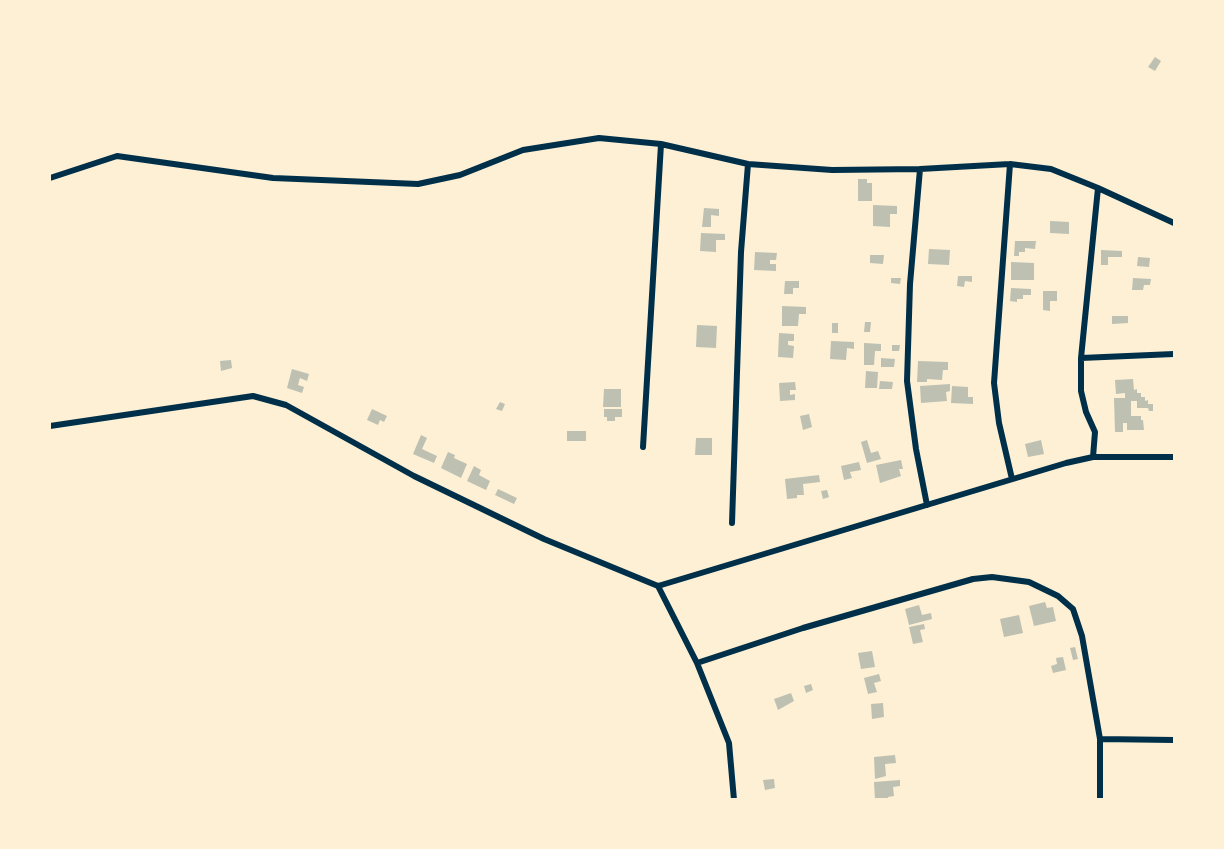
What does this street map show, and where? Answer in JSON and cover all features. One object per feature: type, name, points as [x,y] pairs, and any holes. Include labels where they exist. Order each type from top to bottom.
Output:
[{"type":"street","points":[[50,178],[117,156],[273,178],[418,184],[460,175],[523,150],[599,138],[662,144],[748,164],[832,170],[920,169],[1010,164],[1050,169],[1174,223]]},
{"type":"street","points":[[643,447],[662,144]]},
{"type":"street","points":[[732,523],[741,252],[748,164]]},
{"type":"street","points":[[1010,164],[994,383],[999,423],[1012,479]]},
{"type":"street","points":[[920,169],[910,284],[907,381],[916,449],[927,505]]},
{"type":"street","points":[[1093,457],[1095,432],[1086,412],[1081,391],[1081,358],[1098,188]]},
{"type":"street","points":[[1081,358],[1174,354],[1174,344]]},
{"type":"street","points":[[50,426],[253,396],[286,405],[414,476],[544,539],[658,586],[1066,463],[1093,457],[1174,456]]},
{"type":"street","points":[[697,663],[803,628],[973,579],[992,576],[1029,582],[1058,596],[1073,609],[1082,636],[1100,739],[1100,800]]},
{"type":"street","points":[[658,586],[697,663],[729,743],[734,800]]},
{"type":"street","points":[[1100,739],[1174,740]]},
{"type":"building","points":[[1155,57],[1161,61],[1155,71],[1148,67]]},
{"type":"building","points":[[858,179],[867,179],[867,183],[872,183],[872,201],[858,201]]},
{"type":"building","points":[[873,205],[897,206],[897,214],[890,214],[890,227],[873,226]]},
{"type":"building","points":[[704,208],[719,209],[719,216],[711,215],[711,227],[702,227]]},
{"type":"building","points":[[1050,221],[1069,222],[1069,234],[1050,233]]},
{"type":"building","points":[[701,233],[725,234],[725,240],[716,240],[716,252],[700,251]]},
{"type":"building","points":[[1015,241],[1036,241],[1035,249],[1025,248],[1025,252],[1019,252],[1019,256],[1014,256]]},
{"type":"building","points":[[929,249],[950,250],[949,265],[928,264]]},
{"type":"building","points":[[1101,250],[1122,251],[1122,257],[1108,257],[1108,265],[1101,265]]},
{"type":"building","points":[[755,252],[777,253],[776,260],[770,260],[770,264],[776,264],[776,271],[754,270]]},
{"type":"building","points":[[870,255],[884,255],[883,264],[870,263]]},
{"type":"building","points":[[1138,257],[1150,258],[1149,267],[1137,266]]},
{"type":"building","points":[[1011,262],[1034,263],[1034,280],[1011,280]]},
{"type":"building","points":[[958,276],[972,276],[972,282],[965,281],[964,287],[957,286]]},
{"type":"building","points":[[891,278],[901,278],[900,284],[891,283]]},
{"type":"building","points":[[1133,278],[1151,279],[1150,285],[1144,285],[1143,290],[1132,290]]},
{"type":"building","points":[[785,281],[799,281],[799,288],[793,288],[793,294],[784,294]]},
{"type":"building","points":[[1011,288],[1031,289],[1031,295],[1023,295],[1023,299],[1017,299],[1017,302],[1010,301]]},
{"type":"building","points":[[1043,291],[1057,291],[1057,301],[1050,301],[1050,311],[1043,310]]},
{"type":"building","points":[[782,306],[806,307],[806,314],[799,314],[798,326],[782,326]]},
{"type":"building","points":[[1112,316],[1128,316],[1128,323],[1112,324]]},
{"type":"building","points":[[865,322],[871,322],[870,332],[864,332]]},
{"type":"building","points":[[832,323],[838,323],[838,333],[832,333]]},
{"type":"building","points":[[697,325],[717,326],[716,348],[696,347]]},
{"type":"building","points":[[779,333],[794,334],[794,341],[788,341],[788,345],[794,346],[793,358],[778,357]]},
{"type":"building","points":[[831,341],[854,342],[854,349],[847,348],[846,360],[830,359]]},
{"type":"building","points":[[864,343],[881,344],[881,351],[875,351],[874,365],[864,365]]},
{"type":"building","points":[[892,345],[900,345],[899,351],[892,351]]},
{"type":"building","points":[[881,358],[895,359],[894,367],[881,367]]},
{"type":"building","points":[[231,360],[232,368],[221,371],[220,361]]},
{"type":"building","points":[[918,361],[948,362],[948,370],[943,370],[942,380],[927,379],[927,382],[917,382]]},
{"type":"building","points":[[292,369],[309,374],[307,381],[300,378],[298,385],[304,387],[302,393],[287,388]]},
{"type":"building","points":[[866,371],[878,372],[877,388],[865,388]]},
{"type":"building","points":[[1133,379],[1134,390],[1137,389],[1141,397],[1145,397],[1145,401],[1148,400],[1148,404],[1153,404],[1153,411],[1149,411],[1148,408],[1137,408],[1137,401],[1131,401],[1131,416],[1141,416],[1144,430],[1127,430],[1127,423],[1123,423],[1123,432],[1115,432],[1114,398],[1125,398],[1125,393],[1116,394],[1115,380]]},
{"type":"building","points":[[880,381],[893,382],[892,389],[879,389]]},
{"type":"building","points":[[795,382],[796,390],[790,390],[790,395],[795,394],[795,400],[780,401],[779,383]]},
{"type":"building","points":[[950,384],[950,391],[946,392],[947,401],[921,403],[920,386]]},
{"type":"building","points":[[952,386],[968,387],[968,397],[973,397],[973,404],[951,403]]},
{"type":"building","points":[[604,389],[621,389],[621,407],[603,407]]},
{"type":"building","points":[[500,402],[505,404],[502,411],[496,409]]},
{"type":"building","points":[[372,409],[387,416],[384,422],[380,420],[378,425],[367,420]]},
{"type":"building","points":[[604,409],[622,409],[622,417],[615,417],[615,421],[607,421],[607,417],[604,417]]},
{"type":"building","points":[[809,414],[812,427],[803,430],[800,416]]},
{"type":"building","points":[[567,431],[586,431],[586,441],[567,441]]},
{"type":"building","points":[[421,435],[427,438],[422,449],[437,456],[434,463],[413,454]]},
{"type":"building","points":[[696,438],[712,438],[712,455],[695,455]]},
{"type":"building","points":[[867,440],[871,453],[878,451],[881,459],[867,463],[861,442]]},
{"type":"building","points":[[1041,440],[1044,454],[1028,457],[1025,444]]},
{"type":"building","points":[[448,452],[455,455],[454,458],[467,464],[461,478],[441,468]]},
{"type":"building","points":[[901,460],[903,469],[899,469],[901,476],[880,483],[876,465]]},
{"type":"building","points":[[859,462],[861,470],[850,472],[852,478],[844,480],[841,466]]},
{"type":"building","points":[[474,466],[481,470],[479,475],[490,481],[486,490],[467,481]]},
{"type":"building","points":[[819,475],[820,482],[803,484],[804,495],[787,499],[785,479]]},
{"type":"building","points":[[498,489],[517,498],[514,504],[495,495]]},
{"type":"building","points":[[827,490],[829,497],[823,499],[821,491]]},
{"type":"building","points":[[1045,602],[1047,608],[1053,607],[1056,621],[1034,626],[1029,606]]},
{"type":"building","points":[[919,605],[922,615],[931,613],[932,619],[909,625],[905,609]]},
{"type":"building","points":[[1019,615],[1023,633],[1004,637],[1000,619]]},
{"type":"building","points":[[924,624],[925,629],[920,630],[923,642],[913,644],[909,627]]},
{"type":"building","points":[[1075,647],[1078,659],[1073,660],[1070,648]]},
{"type":"building","points":[[872,651],[875,667],[861,669],[858,653]]},
{"type":"building","points":[[1063,657],[1066,670],[1053,673],[1051,666],[1057,664],[1056,658]]},
{"type":"building","points":[[879,674],[881,681],[874,683],[877,692],[868,694],[864,678]]},
{"type":"building","points":[[811,684],[813,690],[806,693],[804,686]]},
{"type":"building","points":[[791,693],[794,701],[778,710],[774,699]]},
{"type":"building","points":[[883,703],[884,717],[872,719],[871,704]]},
{"type":"building","points":[[895,755],[896,763],[885,764],[886,776],[875,779],[874,757]]},
{"type":"building","points":[[774,779],[775,788],[765,790],[763,780]]},
{"type":"building","points":[[900,780],[900,786],[893,787],[894,796],[888,797],[888,800],[875,800],[874,782]]}]
